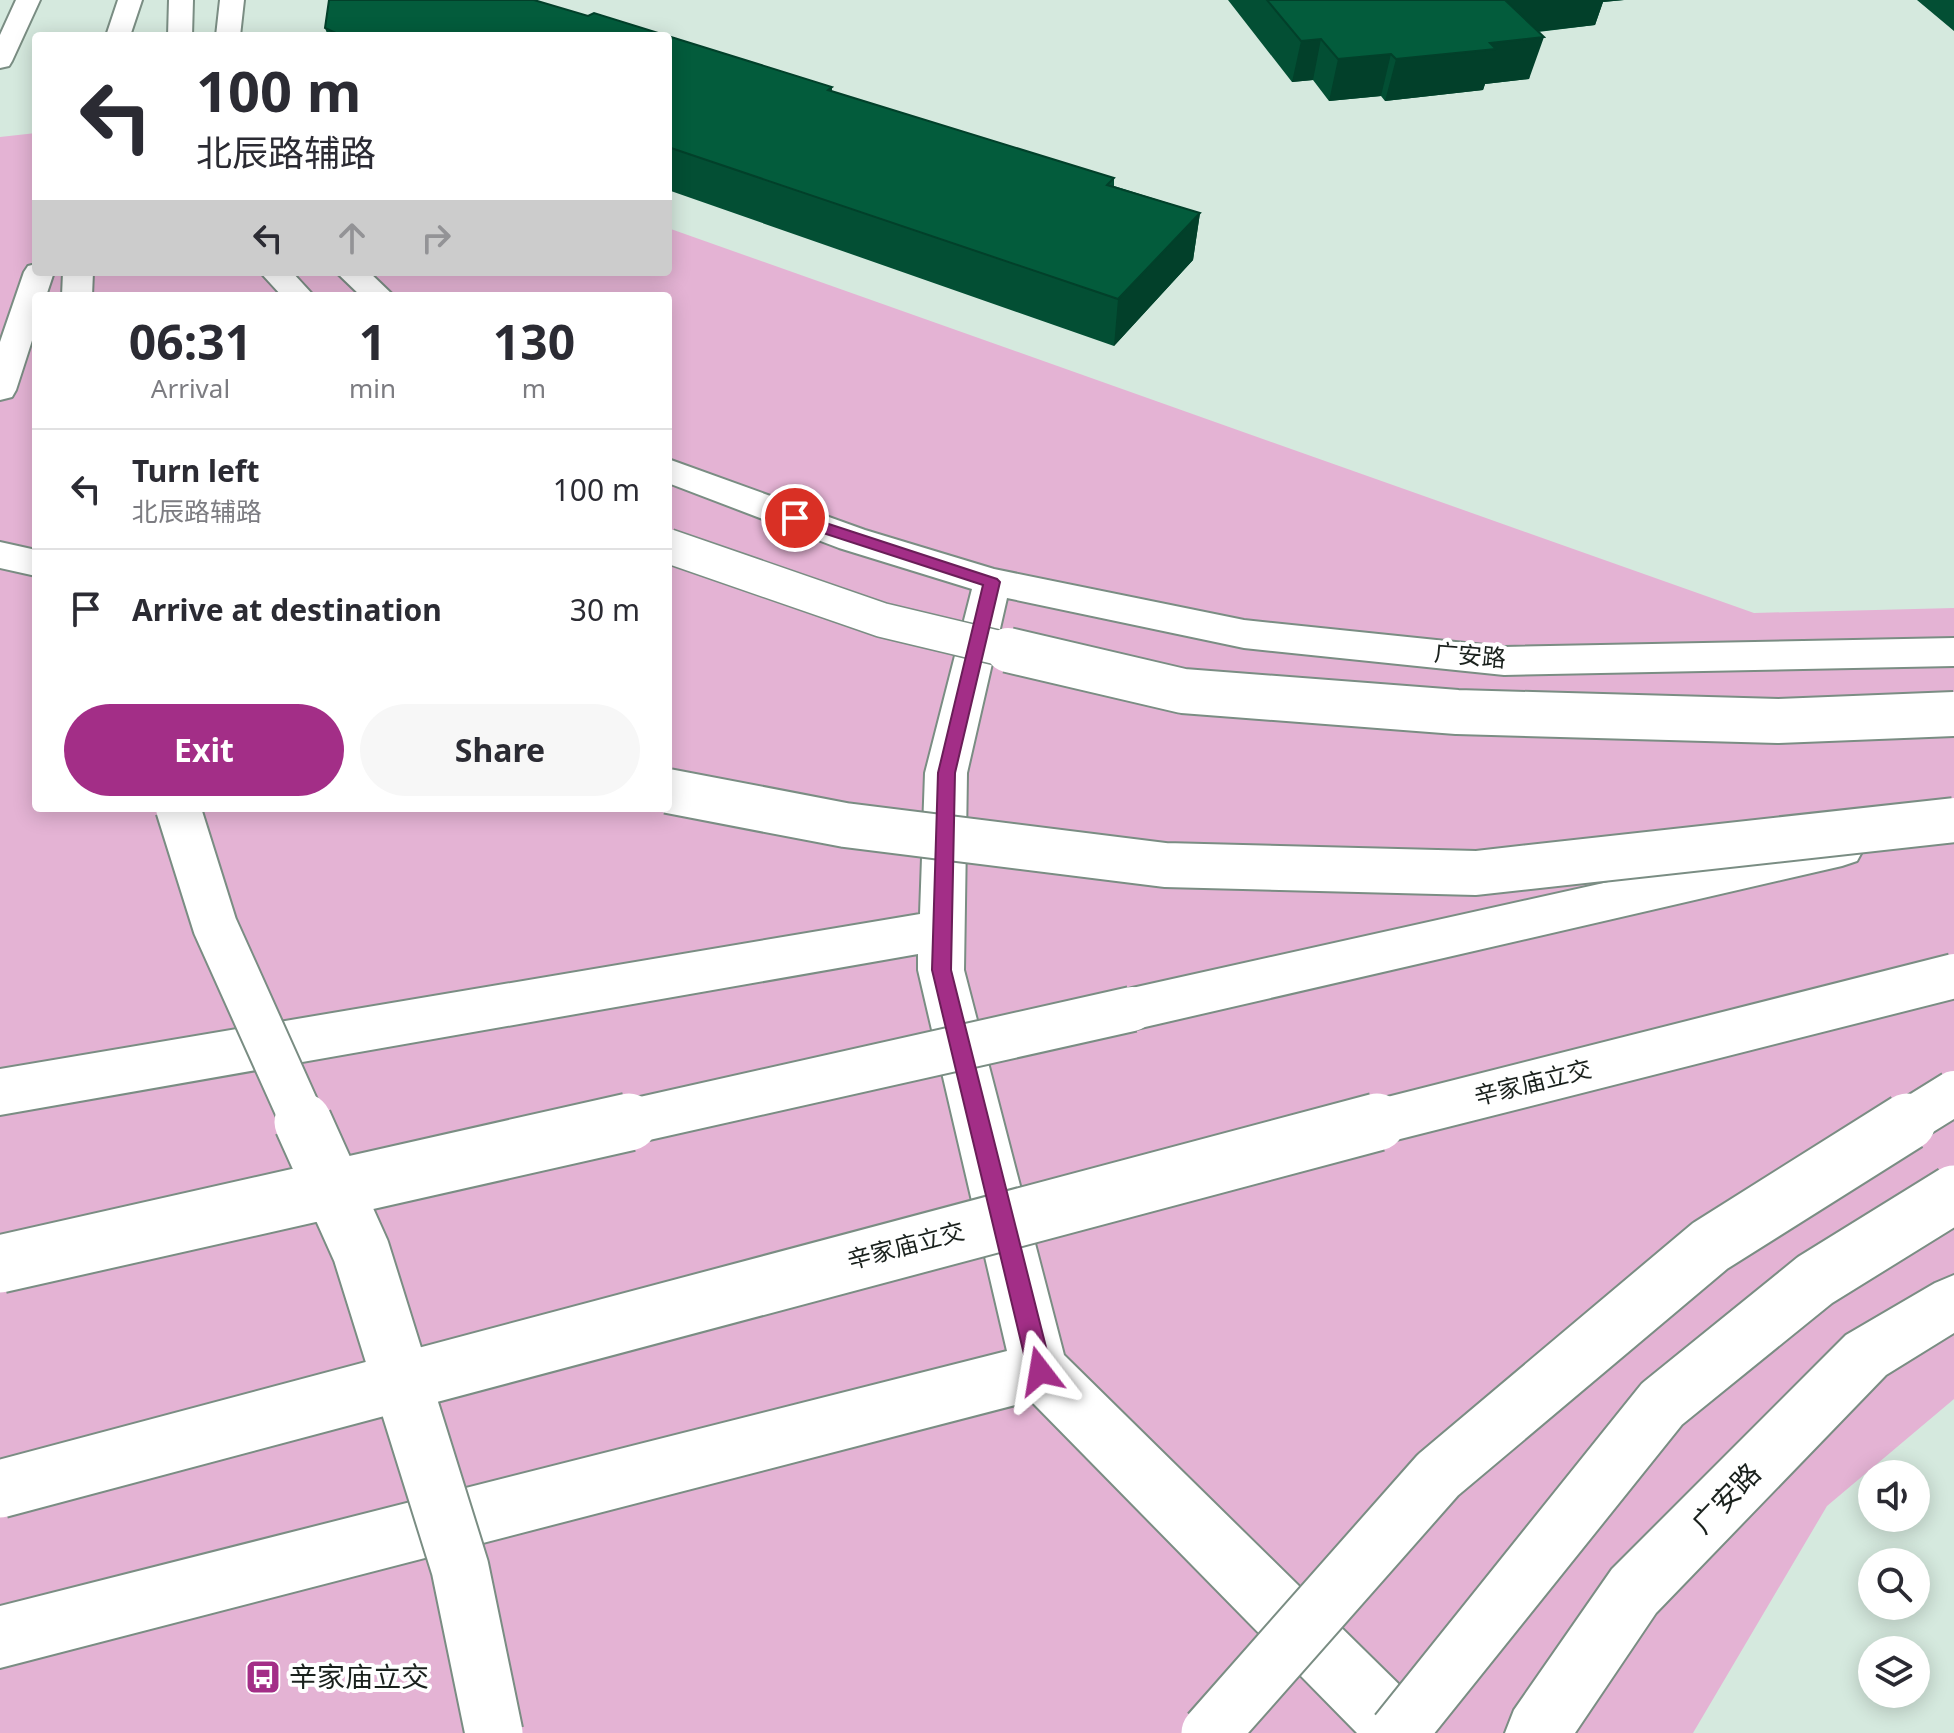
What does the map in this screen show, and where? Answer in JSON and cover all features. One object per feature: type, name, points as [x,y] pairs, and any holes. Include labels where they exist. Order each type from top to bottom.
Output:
[{"type":"main road","points":[[0,61],[28,0]]},
{"type":"main road","points":[[180,32],[181,0]]},
{"type":"main road","points":[[228,32],[232,0]]},
{"type":"main road","points":[[119,32],[129,3]]},
{"type":"main road","points":[[0,48],[15,29]]},
{"type":"main road","points":[[279,276],[295,292]]},
{"type":"main road","points":[[356,276],[374,292]]},
{"type":"main road","points":[[0,390],[32,293]]},
{"type":"main road","name":"广安路","points":[[672,472],[852,539],[992,582],[1244,634],[1504,661],[1954,652]]},
{"type":"main road","points":[[672,547],[882,620],[1183,691],[1457,712],[1778,721],[1954,714]]},
{"type":"main road","points":[[0,555],[32,562]]},
{"type":"main road","points":[[992,582],[946,773],[941,970],[1040,1371],[1400,1733],[1477,1631],[1662,1404],[1815,1280],[1954,1194]]},
{"type":"main road","points":[[672,792],[845,825],[1165,865],[1476,873],[1954,821]]},
{"type":"main road","points":[[179,812],[215,926],[361,1251],[460,1568],[494,1733]]},
{"type":"main road","points":[[0,1264],[1954,821]]},
{"type":"main road","points":[[0,1092],[942,930]]},
{"type":"main road","name":"辛家庙立交","points":[[0,1489],[1193,1169],[1954,976]]},
{"type":"main road","points":[[1210,1733],[1438,1475],[1710,1246],[1954,1093]]},
{"type":"main road","name":"广安路","points":[[1537,1733],[1634,1591],[1866,1355],[1954,1302]]},
{"type":"main road","points":[[0,1637],[1040,1371]]},
{"type":"shaded area","points":[[32,133],[32,276],[672,276],[672,229],[1754,613],[1954,608],[1954,1399],[1882,1460],[1858,1460],[1858,1480],[1827,1506],[1693,1733],[0,1733],[0,137]]},
{"type":"building","points":[[329,0],[534,0],[588,16],[594,13],[655,32],[334,32],[325,28]]},
{"type":"building","points":[[1267,0],[1505,0],[1544,37],[1490,43],[1496,49],[1396,59],[1391,54],[1338,59],[1321,39],[1301,41]]},
{"type":"building","points":[[672,37],[832,87],[828,90],[1114,178],[1107,185],[1200,213],[1118,299],[672,148]]},
{"type":"place","name":"辛家庙立交","points":[[263,1677]]},
{"type":"route","points":[[795,518],[992,582],[946,773],[941,970],[1040,1371]]}]
